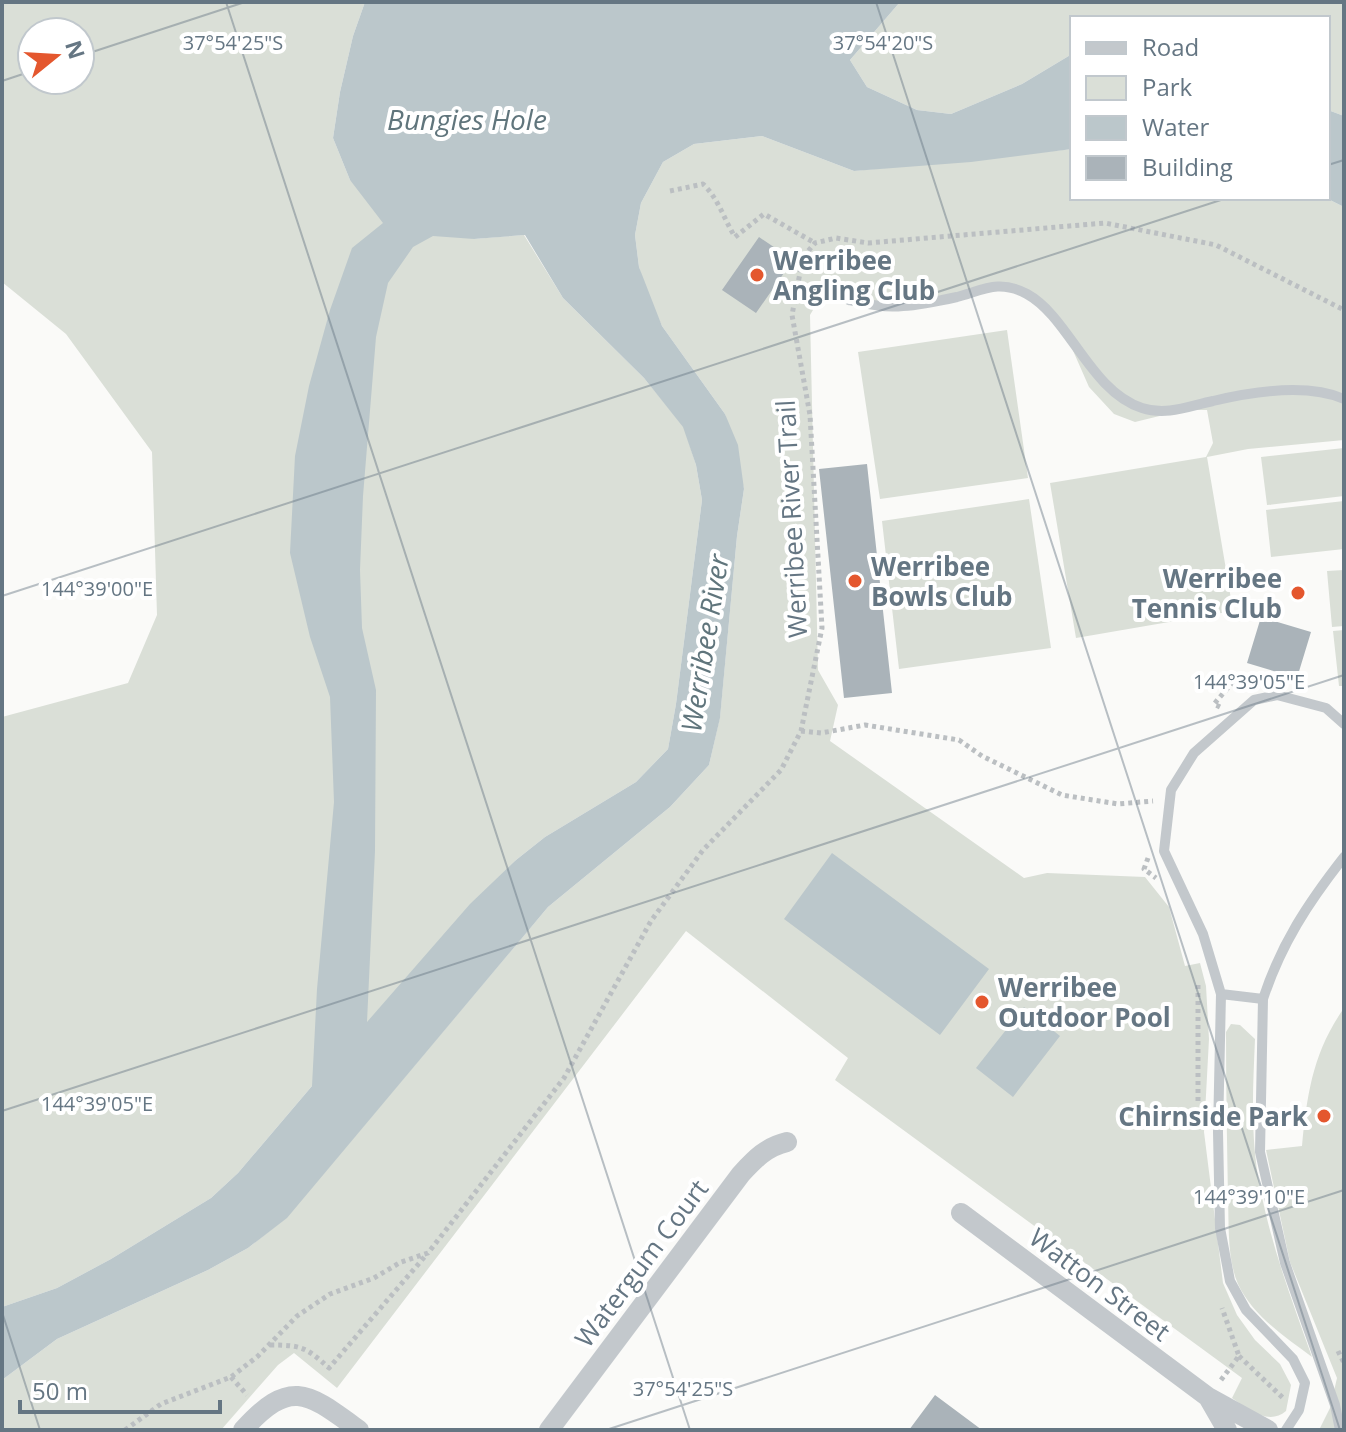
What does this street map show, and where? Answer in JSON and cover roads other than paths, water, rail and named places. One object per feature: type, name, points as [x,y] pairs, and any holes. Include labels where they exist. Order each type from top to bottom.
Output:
[{"type":"street","name":"Watergum Court","points":[[549,1430],[741,1174],[757,1156],[774,1145],[787,1142]]},
{"type":"street","name":"Watton Street","points":[[961,1213],[1208,1397],[1268,1430]]},
{"type":"street","points":[[243,1430],[261,1410],[281,1398],[305,1395],[359,1430]]},
{"type":"street","name":"Watton Street","points":[[1208,1397],[1227,1430]]},
{"type":"street","points":[[1274,1430],[1284,1430]]},
{"type":"lane","points":[[849,300],[880,307],[904,306],[961,296],[982,287],[1006,286],[1027,294],[1044,308],[1117,395],[1141,408],[1184,410],[1214,400],[1292,390],[1331,394],[1344,399]]},
{"type":"lane","points":[[1284,1430],[1299,1410],[1305,1383],[1293,1359],[1246,1310],[1230,1281],[1220,1228],[1218,1132],[1221,994],[1203,934],[1164,851],[1171,790],[1194,753],[1254,700],[1277,695],[1326,708],[1344,724]]},
{"type":"lane","points":[[1340,1430],[1335,1405],[1285,1263],[1260,1152],[1263,999],[1282,948],[1310,900],[1344,857]]},
{"type":"lane","points":[[1221,994],[1263,999]]},
{"type":"water","points":[[365,2],[900,2],[850,60],[867,87],[917,110],[951,114],[1022,84],[1070,55],[1070,149],[971,162],[854,171],[762,136],[694,144],[663,162],[641,203],[635,235],[639,267],[662,326],[725,414],[738,445],[744,489],[720,718],[709,765],[670,807],[548,907],[287,1218],[248,1248],[208,1270],[57,1339],[2,1380],[2,1307],[57,1288],[211,1198],[238,1173],[312,1086],[317,989],[334,802],[330,697],[310,637],[290,553],[295,456],[309,386],[330,310],[352,248],[383,223],[350,180],[333,138],[353,36]],"holes":[[[525,235],[563,298],[644,378],[683,427],[696,465],[702,500],[668,749],[636,782],[545,837],[516,860],[470,904],[367,1022],[375,851],[376,690],[362,628],[360,570],[376,337],[388,283],[413,247],[433,236],[474,239]]]},
{"type":"water","points":[[1330,111],[1344,116],[1344,207],[1330,200]]},
{"type":"water","points":[[832,853],[989,969],[940,1035],[784,919]]},
{"type":"water","points":[[1024,1007],[1060,1036],[1013,1097],[976,1068]]},
{"type":"place","name":"Werribee Angling Club","points":[[757,275]]},
{"type":"place","name":"Werribee Bowls Club","points":[[855,581]]},
{"type":"place","name":"Werribee Tennis Club","points":[[1298,593]]},
{"type":"place","name":"Werribee Outdoor Pool","points":[[982,1002]]},
{"type":"place","name":"Chirnside Park","points":[[1324,1116]]},
{"type":"water label","name":"Bungies Hole","points":[[467,119]]},
{"type":"water label","name":"Werribee River","points":[[704,643]]}]
